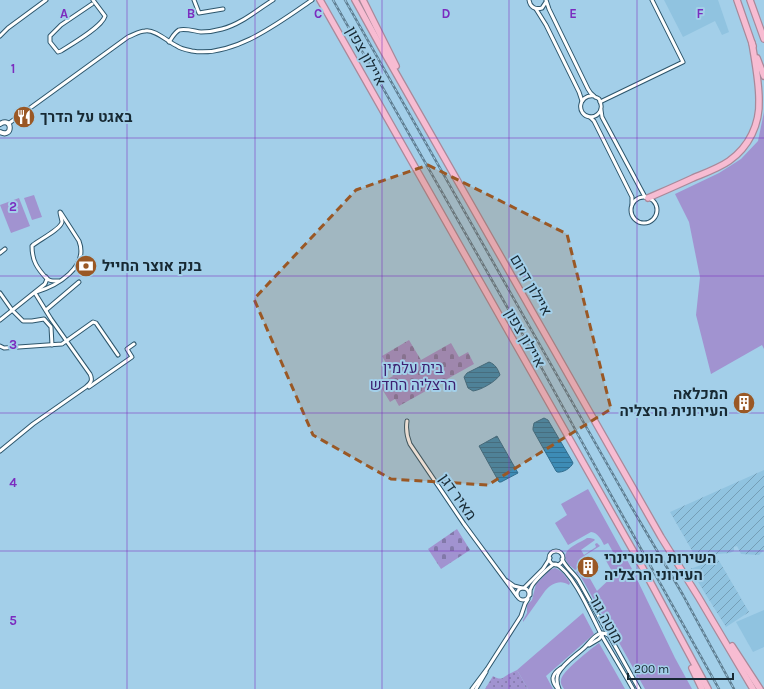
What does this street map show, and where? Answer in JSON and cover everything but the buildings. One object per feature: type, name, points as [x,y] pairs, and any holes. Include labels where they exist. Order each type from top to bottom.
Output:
[{"type":"highway","name":"איילון צפון","points":[[320,0],[639,561],[708,689]]},
{"type":"highway","name":"איילון דרום","points":[[355,0],[661,537],[753,689]]},
{"type":"highway","points":[[363,0],[417,109]]},
{"type":"highway","points":[[737,0],[764,76]]},
{"type":"highway","points":[[750,0],[764,38]]},
{"type":"highway","points":[[647,197],[722,165],[737,155],[748,142],[756,125],[760,102],[752,43]]},
{"type":"highway","points":[[639,561],[703,689]]},
{"type":"highway","name":"איילון דרום","points":[[688,580],[749,689]]},
{"type":"highway","points":[[699,598],[760,689]]},
{"type":"street","points":[[0,36],[8,28],[46,0]]},
{"type":"street","points":[[194,0],[199,13],[223,9]]},
{"type":"street","points":[[169,42],[174,35],[182,29],[208,32],[230,27],[273,0]]},
{"type":"street","points":[[0,124],[5,122],[8,124],[128,37],[145,30],[155,32],[179,48],[192,51],[213,51],[229,48],[268,30],[312,0]]},
{"type":"street","points":[[529,0],[530,5],[536,9],[549,31],[579,92],[582,101],[581,111],[590,117],[594,122],[632,197],[631,212],[634,219],[641,222],[648,222],[655,217],[657,210],[656,204],[651,198],[638,198],[634,200],[632,204]]},
{"type":"street","points":[[536,9],[544,6],[546,0]]},
{"type":"street","points":[[546,0],[588,89],[600,102],[602,117],[647,197]]},
{"type":"street","points":[[600,102],[683,62],[652,0]]},
{"type":"street","points":[[92,2],[105,16],[104,20],[87,34],[58,52],[50,42],[50,36],[61,25],[92,2]]},
{"type":"street","points":[[582,101],[587,97],[594,96]]},
{"type":"street","points":[[590,117],[594,117],[601,110]]},
{"type":"street","points":[[0,132],[4,134],[8,131],[10,128],[8,124]]},
{"type":"street","points":[[35,293],[46,289],[59,281],[71,272],[79,261],[81,246],[60,212],[62,222],[60,225],[33,244],[32,248],[33,257],[47,279],[59,281]]},
{"type":"street","points":[[0,252],[5,249]]},
{"type":"street","points":[[0,320],[35,293],[45,284],[47,279]]},
{"type":"street","points":[[46,310],[79,282]]},
{"type":"street","points":[[0,293],[12,310],[23,321],[44,319],[51,327],[52,345]]},
{"type":"street","points":[[0,451],[33,424],[86,387],[92,379],[35,293]]},
{"type":"street","points":[[0,346],[4,348],[62,344],[93,322],[118,355]]},
{"type":"street","points":[[68,400],[69,401],[132,357],[127,349],[134,344]]},
{"type":"street","name":"מאיר דגן","points":[[407,421],[407,436],[410,444],[464,524],[515,593],[523,610]]},
{"type":"street","points":[[472,689],[487,670],[521,616],[530,595],[530,588],[551,566],[560,563],[563,557],[561,553],[555,551],[551,554],[543,569],[518,591],[518,598],[523,601],[528,599]]},
{"type":"street","points":[[550,558],[551,562],[555,564]]},
{"type":"street","name":"מוטה גור","points":[[562,559],[565,566],[579,581],[604,639],[632,689]]},
{"type":"street","name":"מוטה גור","points":[[555,564],[561,567],[568,574],[602,632],[610,638],[639,689]]},
{"type":"street","name":"מאיר דגן","points":[[504,579],[514,586],[523,588]]},
{"type":"street","points":[[523,588],[528,589],[530,595]]},
{"type":"street","points":[[598,637],[598,633],[602,632]]},
{"type":"street","points":[[558,689],[555,686],[553,676],[556,672],[602,632]]},
{"type":"street","points":[[598,637],[604,639]]},
{"type":"street","points":[[476,689],[487,670]]},
{"type":"highlighted area","points":[[428,165],[567,234],[611,409],[488,485],[391,479],[313,435],[254,299],[356,190]]},
{"type":"shaded area","points":[[664,0],[718,0],[729,32],[722,35],[715,21],[683,37]]},
{"type":"shaded area","points":[[489,362],[496,367],[500,375],[498,378],[480,389],[473,391],[468,388],[464,377],[467,373]]},
{"type":"shaded area","points":[[544,418],[548,420],[573,463],[564,471],[556,471],[533,430],[534,423]]},
{"type":"shaded area","points":[[497,436],[518,473],[501,482],[499,482],[479,446]]},
{"type":"shaded area","points":[[764,470],[764,550],[759,555],[741,554],[737,546],[734,547],[734,551],[730,553],[718,554],[698,561],[670,512]]},
{"type":"shaded area","points":[[718,559],[749,612],[726,627],[690,569]]},
{"type":"shaded area","points":[[764,610],[764,647],[753,652],[736,622]]},
{"type":"green space","points":[[764,112],[764,349],[762,345],[711,374],[696,315],[700,277],[689,222],[675,194],[719,173],[741,159],[758,141]]},
{"type":"green space","points":[[34,195],[42,217],[32,220],[24,198]]},
{"type":"green space","points":[[19,198],[30,226],[11,233],[0,205]]},
{"type":"green space","name":"בית עלמין הרצליה החדש","points":[[409,340],[421,360],[451,343],[459,357],[468,352],[474,364],[399,406],[395,399],[390,402],[379,384],[393,376],[382,356]]},
{"type":"green space","points":[[588,489],[632,569],[675,658],[692,689],[645,689],[581,577],[576,572],[584,568],[597,591],[614,575],[604,557],[613,552],[608,543],[604,545],[597,535],[591,532],[568,545],[555,523],[567,515],[561,504]]},
{"type":"green space","points":[[457,529],[470,550],[441,569],[428,549]]},
{"type":"green space","points":[[587,538],[595,540],[581,550],[584,555],[596,547],[595,544],[597,543],[600,546],[584,556],[581,562],[583,566],[575,570],[568,564],[565,556],[566,553],[572,547]]},
{"type":"green space","points":[[555,568],[566,576],[570,583],[569,585],[559,582],[550,586],[523,622],[527,613],[527,605],[532,600],[536,584],[550,570]]},
{"type":"green space","points":[[583,613],[594,634],[546,676],[553,689],[528,689],[517,670]]},
{"type":"green space","points":[[599,643],[625,689],[564,689],[561,681],[566,671],[577,660]]},
{"type":"green space","points":[[517,670],[528,689],[485,689],[493,676],[496,678],[503,678]]},
{"type":"railway","points":[[333,0],[540,365],[719,689]]},
{"type":"railway","points":[[345,0],[632,508],[683,595],[734,689]]},
{"type":"place","name":"באגט על הדרך","points":[[24,117]]},
{"type":"place","name":"בנק אוצר החייל","points":[[86,266]]},
{"type":"place","name":"המכלאה העירונית הרצליה","points":[[744,403]]},
{"type":"place","name":"השירות הווטרינרי העירוני הרצליה","points":[[588,567]]}]
